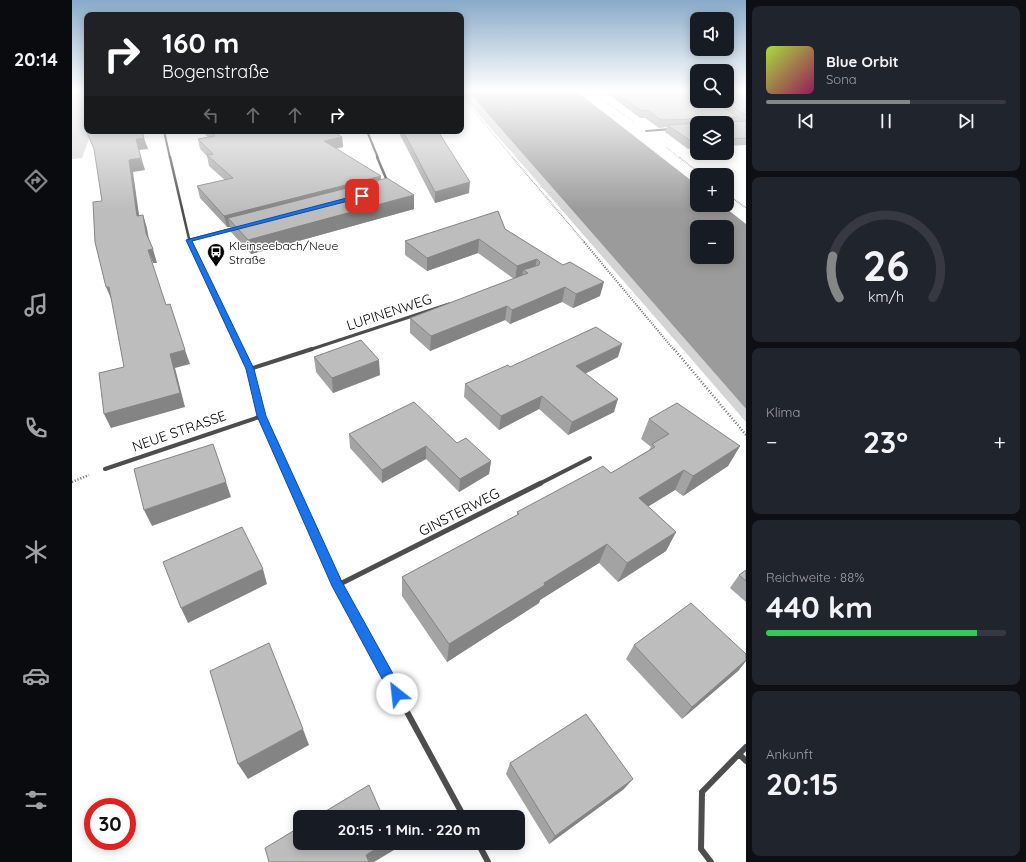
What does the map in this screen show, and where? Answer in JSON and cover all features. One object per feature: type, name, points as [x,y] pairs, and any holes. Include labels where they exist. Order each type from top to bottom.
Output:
[{"type":"street","points":[[646,131],[657,130]]},
{"type":"street","points":[[165,134],[189,240],[250,369],[262,416],[338,586],[460,810]]},
{"type":"street","points":[[368,134],[390,188]]},
{"type":"street","points":[[189,240],[241,227]]},
{"type":"street","name":"LUPINENWEG","points":[[250,369],[452,303]]},
{"type":"street","name":"NEUE STRASSE","points":[[104,469],[262,416]]},
{"type":"street","name":"GINSTERWEG","points":[[338,586],[590,458]]},
{"type":"street","points":[[711,862],[701,849],[702,792],[746,747]]},
{"type":"street","points":[[739,754],[746,760]]},
{"type":"street","points":[[482,850],[488,862]]},
{"type":"path","points":[[490,130],[746,435]]},
{"type":"path","points":[[646,131],[693,168]]},
{"type":"path","points":[[734,199],[746,208]]},
{"type":"shaded area","points":[[72,130],[84,130],[84,134],[91,134],[82,158],[72,159]]},
{"type":"shaded area","points":[[492,130],[502,130],[746,409],[746,422]]},
{"type":"shaded area","points":[[502,130],[627,130],[690,180],[690,212],[731,212],[746,224],[746,409]]},
{"type":"building","points":[[675,130],[690,130],[690,140]]},
{"type":"building","points":[[734,130],[746,130],[746,138],[734,139]]},
{"type":"building","points":[[88,134],[143,134],[144,138],[136,139],[141,158],[129,160],[137,216],[143,215],[146,233],[153,249],[148,250],[166,305],[170,304],[185,350],[170,354],[180,393],[104,414],[99,373],[124,367],[109,287],[106,287],[95,242],[93,202],[102,201],[94,149]]},
{"type":"building","points":[[213,134],[338,134],[342,137],[324,141],[381,176],[224,216],[197,186],[233,178],[207,155],[213,154],[198,139],[215,136]]},
{"type":"building","points":[[405,134],[440,134],[470,182],[435,192]]},
{"type":"building","points":[[387,178],[414,195],[248,240],[228,218]]},
{"type":"building","points":[[498,211],[505,229],[563,265],[570,262],[604,282],[576,294],[565,287],[512,310],[507,306],[431,336],[410,318],[528,273],[523,270],[539,265],[540,262],[537,259],[517,266],[479,239],[427,258],[405,241]]},
{"type":"building","points":[[596,327],[622,344],[576,366],[618,399],[572,422],[542,396],[501,416],[465,384],[508,365],[510,367]]},
{"type":"building","points":[[361,340],[379,360],[332,378],[314,357]]},
{"type":"building","points":[[414,402],[457,443],[466,438],[491,461],[460,479],[426,446],[382,470],[349,434]]},
{"type":"building","points":[[677,403],[740,446],[693,476],[684,470],[639,498],[676,532],[627,563],[607,544],[544,583],[545,585],[449,644],[402,577],[519,514],[517,512],[603,466],[611,473],[655,447],[652,444],[669,434],[649,419]]},
{"type":"building","points":[[213,444],[226,482],[144,510],[134,469]]},
{"type":"building","points":[[242,527],[263,569],[181,608],[163,562]]},
{"type":"building","points":[[746,570],[746,581],[739,575]]},
{"type":"building","points":[[691,603],[746,654],[746,660],[692,707],[634,645]]},
{"type":"building","points":[[269,643],[303,729],[238,764],[210,671]]},
{"type":"building","points":[[586,714],[633,779],[555,836],[510,763]]},
{"type":"building","points":[[369,785],[380,810],[328,810]]},
{"type":"building","points":[[293,831],[293,850],[374,850],[366,855],[369,862],[269,862],[265,848]]},
{"type":"place","name":"Kleinseebach/Neue Straße","points":[[216,267]]},
{"type":"route","points":[[362,196],[189,240],[250,369],[262,416],[338,586],[397,694]]}]
